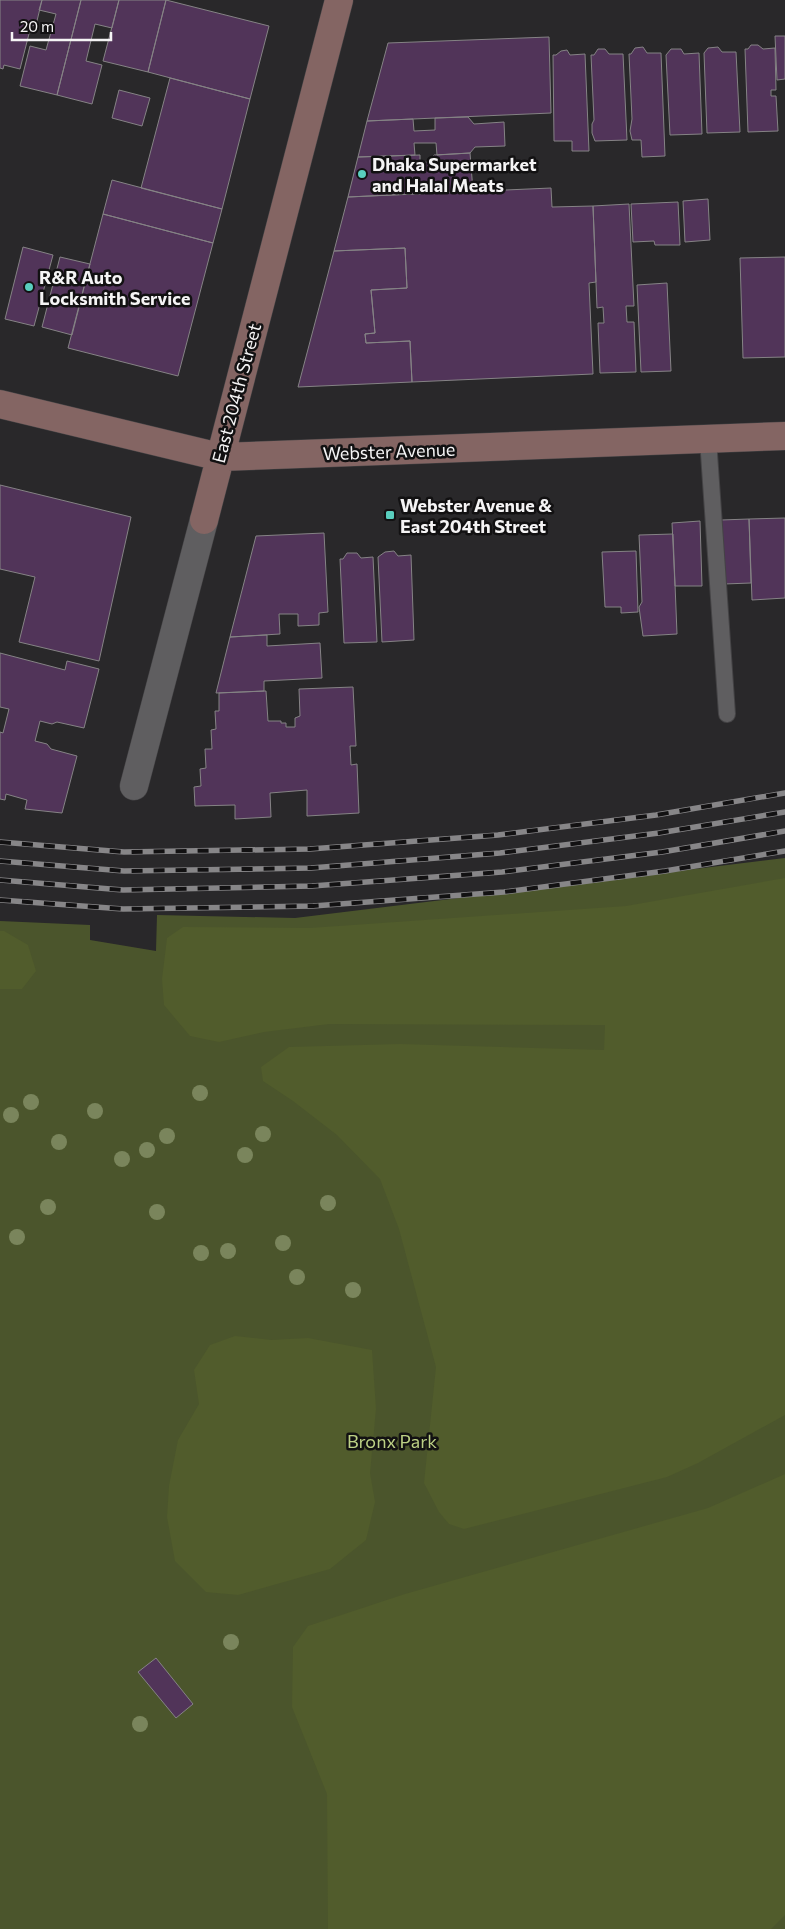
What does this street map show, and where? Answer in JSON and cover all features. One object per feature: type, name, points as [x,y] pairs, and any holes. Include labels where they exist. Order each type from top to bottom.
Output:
[{"type":"main road","name":"East 204th Street","points":[[204,520],[339,0]]},
{"type":"main road","name":"Webster Avenue","points":[[0,404],[220,457],[785,436]]},
{"type":"street","name":"East 204th Street","points":[[134,786],[204,520]]},
{"type":"lane","points":[[708,439],[727,714]]},
{"type":"green space","name":"Bronx Park","points":[[785,858],[785,1929],[0,1929],[0,921],[90,925],[90,940],[156,951],[157,915],[295,918]]},
{"type":"green space","points":[[785,878],[785,1415],[698,1463],[667,1477],[464,1529],[449,1524],[439,1512],[424,1483],[436,1367],[399,1229],[380,1179],[337,1135],[293,1101],[263,1081],[261,1067],[289,1047],[400,1044],[604,1050],[605,1025],[329,1024],[264,1032],[219,1042],[190,1036],[164,1005],[162,979],[167,938],[183,927],[310,928],[626,906]]},
{"type":"green space","points":[[0,931],[4,931],[28,945],[36,971],[22,989],[0,989]]},
{"type":"green space","points":[[235,1336],[271,1340],[308,1338],[372,1350],[376,1409],[370,1473],[375,1502],[366,1540],[330,1569],[238,1595],[206,1592],[175,1561],[167,1517],[169,1486],[178,1440],[199,1404],[194,1370],[210,1345]]},
{"type":"green space","points":[[785,1474],[785,1915],[771,1929],[328,1929],[327,1794],[292,1707],[293,1647],[308,1626],[405,1594],[708,1508]]},
{"type":"building","points":[[0,0],[42,0],[36,25],[31,26],[20,69],[4,65],[3,69],[0,68]]},
{"type":"building","points":[[42,0],[81,0],[57,95],[20,86],[30,46],[46,50],[56,14],[39,10]]},
{"type":"building","points":[[81,0],[119,0],[112,28],[95,24],[86,61],[102,65],[92,104],[57,95]]},
{"type":"building","points":[[119,0],[166,0],[148,72],[103,61]]},
{"type":"building","points":[[166,0],[269,26],[250,99],[148,72]]},
{"type":"building","points":[[775,36],[785,36],[785,79],[777,80]]},
{"type":"building","points":[[549,37],[551,113],[367,121],[388,43]]},
{"type":"building","points":[[751,45],[758,45],[763,49],[775,48],[776,90],[771,90],[771,96],[776,96],[778,131],[748,132],[745,49],[748,49]]},
{"type":"building","points":[[643,47],[647,53],[661,53],[665,156],[642,157],[641,140],[632,140],[630,131],[632,119],[629,54],[635,48]]},
{"type":"building","points":[[718,47],[722,52],[736,52],[740,132],[707,133],[704,53],[708,48]]},
{"type":"building","points":[[598,49],[605,49],[609,54],[623,54],[627,140],[595,141],[592,133],[594,120],[591,55],[594,55]]},
{"type":"building","points":[[671,49],[681,49],[684,54],[699,53],[702,134],[670,135],[666,55]]},
{"type":"building","points":[[567,50],[570,55],[585,54],[589,151],[572,151],[572,141],[554,141],[553,55]]},
{"type":"building","points":[[170,78],[250,99],[222,209],[141,188]]},
{"type":"building","points":[[119,90],[150,98],[142,126],[112,118]]},
{"type":"building","points":[[468,117],[474,124],[504,122],[505,146],[475,147],[470,153],[437,155],[436,143],[414,143],[415,155],[358,157],[367,121],[413,119],[414,131],[435,130],[435,118]]},
{"type":"building","points":[[470,153],[473,191],[348,197],[358,157],[420,155],[420,163],[427,162],[434,155]]},
{"type":"building","points":[[112,180],[222,209],[213,243],[103,214]]},
{"type":"building","points":[[551,188],[552,207],[593,206],[596,282],[589,283],[593,374],[412,382],[410,341],[366,343],[365,334],[375,333],[371,290],[407,288],[405,248],[334,251],[348,197]]},
{"type":"building","points":[[708,199],[710,240],[685,242],[683,201]]},
{"type":"building","points":[[678,202],[680,245],[655,245],[654,241],[633,242],[631,204]]},
{"type":"building","points":[[629,204],[634,306],[626,306],[627,322],[634,322],[636,372],[600,373],[598,323],[604,323],[603,307],[597,308],[593,206]]},
{"type":"building","points":[[103,214],[213,243],[178,376],[68,348]]},
{"type":"building","name":"R&R Auto Locksmith Service","points":[[23,247],[53,255],[34,326],[5,319]]},
{"type":"building","points":[[405,248],[407,288],[371,290],[375,333],[365,334],[366,343],[410,341],[412,382],[298,387],[334,251]]},
{"type":"building","points":[[60,257],[90,264],[72,335],[42,327]]},
{"type":"building","points":[[785,257],[785,357],[743,358],[740,258]]},
{"type":"building","points":[[667,283],[671,371],[641,372],[637,285]]},
{"type":"building","points":[[0,485],[131,517],[99,661],[19,642],[35,577],[0,569]]},
{"type":"building","points":[[785,518],[785,598],[752,600],[749,519]]},
{"type":"building","points":[[749,519],[751,583],[724,584],[721,520]]},
{"type":"building","points":[[700,521],[702,586],[675,586],[672,523]]},
{"type":"building","points":[[324,533],[328,612],[319,613],[319,625],[298,626],[298,614],[279,614],[280,634],[230,637],[256,536]]},
{"type":"building","points":[[673,534],[677,634],[643,636],[639,607],[642,602],[639,535]]},
{"type":"building","points":[[394,551],[398,556],[411,555],[414,640],[382,642],[378,557],[385,552]]},
{"type":"building","points":[[636,551],[638,612],[621,613],[621,607],[605,607],[602,552]]},
{"type":"building","points":[[347,553],[357,553],[361,558],[373,557],[377,642],[344,643],[340,559],[343,559]]},
{"type":"building","points":[[267,635],[267,646],[320,643],[322,678],[264,681],[264,691],[216,693],[230,637]]},
{"type":"building","points":[[0,653],[65,670],[67,661],[99,669],[84,728],[57,722],[52,724],[40,721],[35,741],[47,744],[51,749],[77,756],[62,813],[25,809],[27,800],[6,794],[5,800],[0,799],[0,732],[3,733],[9,709],[0,707]]},
{"type":"building","points":[[353,687],[356,746],[350,746],[351,765],[357,764],[359,813],[307,816],[307,790],[270,793],[271,817],[235,819],[235,805],[195,806],[194,787],[201,786],[200,769],[206,768],[205,749],[212,749],[211,730],[216,729],[215,711],[219,711],[219,693],[266,691],[268,721],[281,721],[281,723],[286,723],[286,727],[295,727],[295,718],[300,716],[299,689]]},
{"type":"building","points":[[156,1658],[193,1704],[176,1718],[138,1672]]},
{"type":"railway","points":[[0,842],[124,852],[310,849],[498,835],[656,815],[785,793]]},
{"type":"railway","points":[[0,861],[124,871],[311,868],[500,853],[659,833],[785,812]]},
{"type":"railway","points":[[0,880],[123,890],[312,886],[502,872],[662,852],[785,831]]},
{"type":"railway","points":[[0,900],[123,909],[313,906],[504,892],[665,871],[785,851]]},
{"type":"place","name":"Dhaka Supermarket and Halal Meats","points":[[362,174]]},
{"type":"place","name":"R&R Auto Locksmith Service","points":[[29,287]]},
{"type":"place","name":"Webster Avenue & East 204th Street","points":[[390,515]]}]
